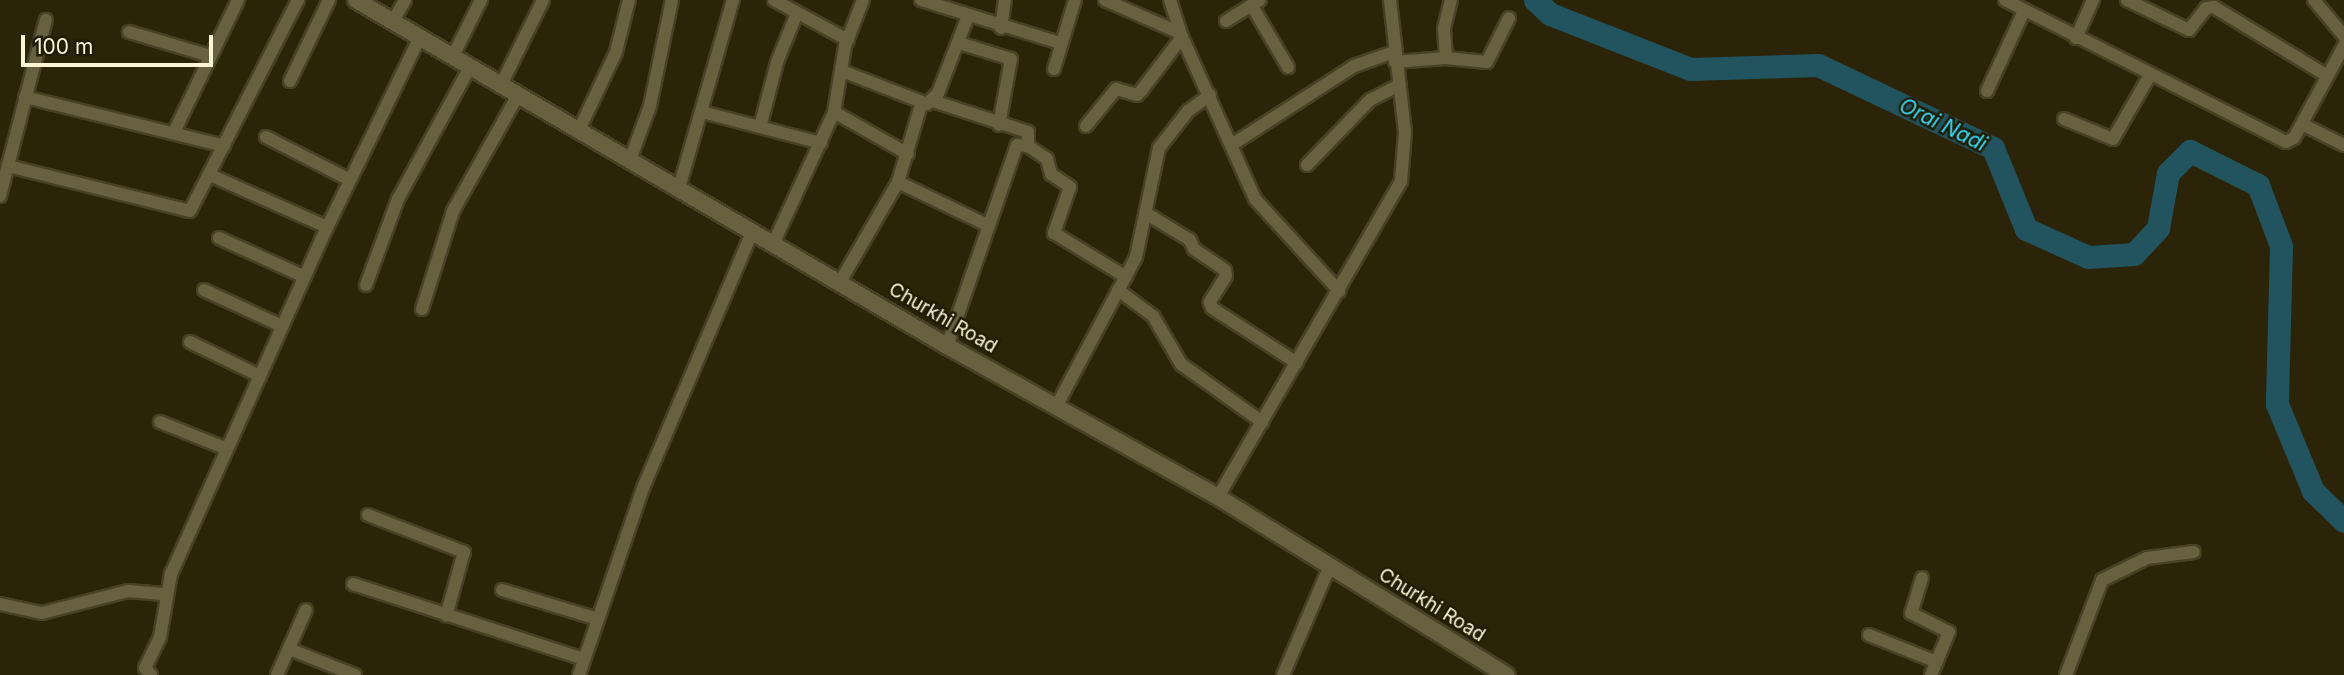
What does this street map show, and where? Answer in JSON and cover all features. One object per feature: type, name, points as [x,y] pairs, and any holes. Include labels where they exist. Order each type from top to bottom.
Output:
[{"type":"street","points":[[174,132],[238,0]]},
{"type":"street","points":[[8,166],[190,211],[299,0]]},
{"type":"street","points":[[290,81],[329,0]]},
{"type":"street","name":"Churkhi Road","points":[[356,0],[774,242],[947,346],[1219,497],[1506,675]]},
{"type":"street","points":[[393,21],[405,0]]},
{"type":"street","points":[[453,56],[481,0]]},
{"type":"street","points":[[501,85],[543,0]]},
{"type":"street","points":[[579,130],[616,52],[629,0]]},
{"type":"street","points":[[631,160],[650,106],[672,0]]},
{"type":"street","points":[[679,188],[733,0]]},
{"type":"street","points":[[774,0],[848,40]]},
{"type":"street","points":[[774,242],[834,112],[848,40],[863,0]]},
{"type":"street","points":[[921,0],[1006,29],[1060,43]]},
{"type":"street","points":[[999,124],[1011,63],[1006,55],[1005,0]]},
{"type":"street","points":[[1054,69],[1075,0]]},
{"type":"street","points":[[1105,0],[1181,35]]},
{"type":"street","points":[[1170,0],[1181,35],[1233,144],[1255,199],[1339,291]]},
{"type":"street","points":[[1219,497],[1401,181],[1405,132],[1394,57],[1390,0]]},
{"type":"street","points":[[1446,58],[1444,29],[1451,0]]},
{"type":"street","points":[[2005,0],[2287,142],[2294,138],[2344,46]]},
{"type":"street","points":[[2076,38],[2093,0]]},
{"type":"street","points":[[2127,0],[2189,30],[2206,8],[2214,7],[2326,75]]},
{"type":"street","points":[[2314,0],[2344,36]]},
{"type":"street","points":[[1226,21],[1256,3],[1288,67]]},
{"type":"street","points":[[1987,91],[2024,11]]},
{"type":"street","points":[[761,127],[777,62],[797,13]]},
{"type":"street","points":[[840,282],[898,182],[927,103],[959,43],[968,16]]},
{"type":"street","points":[[1233,144],[1354,66],[1394,57],[1487,62],[1510,18]]},
{"type":"street","points":[[0,196],[46,20]]},
{"type":"street","points":[[130,32],[210,56]]},
{"type":"street","points":[[1086,126],[1116,89],[1137,94],[1141,91],[1181,35]]},
{"type":"street","points":[[151,675],[145,668],[160,637],[166,594],[176,562],[327,227],[420,37]]},
{"type":"street","points":[[959,43],[1006,55]]},
{"type":"street","points":[[366,285],[398,199],[470,67]]},
{"type":"street","points":[[842,71],[927,103],[1028,132],[1028,146]]},
{"type":"street","points":[[2064,119],[2113,139],[2150,75]]},
{"type":"street","points":[[1307,165],[1370,100],[1399,85]]},
{"type":"street","points":[[422,310],[453,211],[519,95]]},
{"type":"street","points":[[1056,407],[1126,277],[1147,214],[1159,148],[1188,111],[1210,95]]},
{"type":"street","points":[[25,97],[224,146]]},
{"type":"street","points":[[702,112],[821,143]]},
{"type":"street","points":[[834,112],[908,154]]},
{"type":"street","points":[[2302,124],[2344,145]]},
{"type":"street","points":[[265,137],[350,180]]},
{"type":"street","points":[[947,346],[1014,148],[1028,146],[1049,162],[1051,174],[1070,187],[1054,233],[1126,277]]},
{"type":"street","points":[[210,174],[327,227]]},
{"type":"street","points":[[898,182],[989,226]]},
{"type":"street","points":[[1147,214],[1190,240],[1194,249],[1225,270],[1226,276],[1210,302],[1212,308],[1297,363]]},
{"type":"street","points":[[579,675],[685,382],[753,230]]},
{"type":"street","points":[[219,239],[304,277]]},
{"type":"street","points":[[204,290],[282,326]]},
{"type":"street","points":[[1118,290],[1153,316],[1181,364],[1262,422]]},
{"type":"street","points":[[190,342],[260,376]]},
{"type":"street","points":[[160,422],[227,449]]},
{"type":"street","points":[[368,515],[464,552],[446,616]]},
{"type":"street","points":[[2066,675],[2102,580],[2147,558],[2194,552]]},
{"type":"street","points":[[1283,675],[1331,566]]},
{"type":"street","points":[[1922,578],[1911,613],[1947,628],[1931,675]]},
{"type":"street","points":[[353,584],[584,659]]},
{"type":"street","points":[[502,590],[598,619]]},
{"type":"street","points":[[0,604],[41,613],[128,591],[166,594]]},
{"type":"street","points":[[277,675],[306,610]]},
{"type":"street","points":[[1868,635],[1937,662]]},
{"type":"street","points":[[289,649],[355,675]]},
{"type":"waterway","name":"Orai Nadi","points":[[1535,0],[1550,14],[1690,69],[1818,65],[1993,148],[2026,229],[2088,257],[2134,254],[2158,228],[2168,173],[2190,151],[2258,185],[2281,246],[2277,404],[2313,491],[2344,521]]}]
